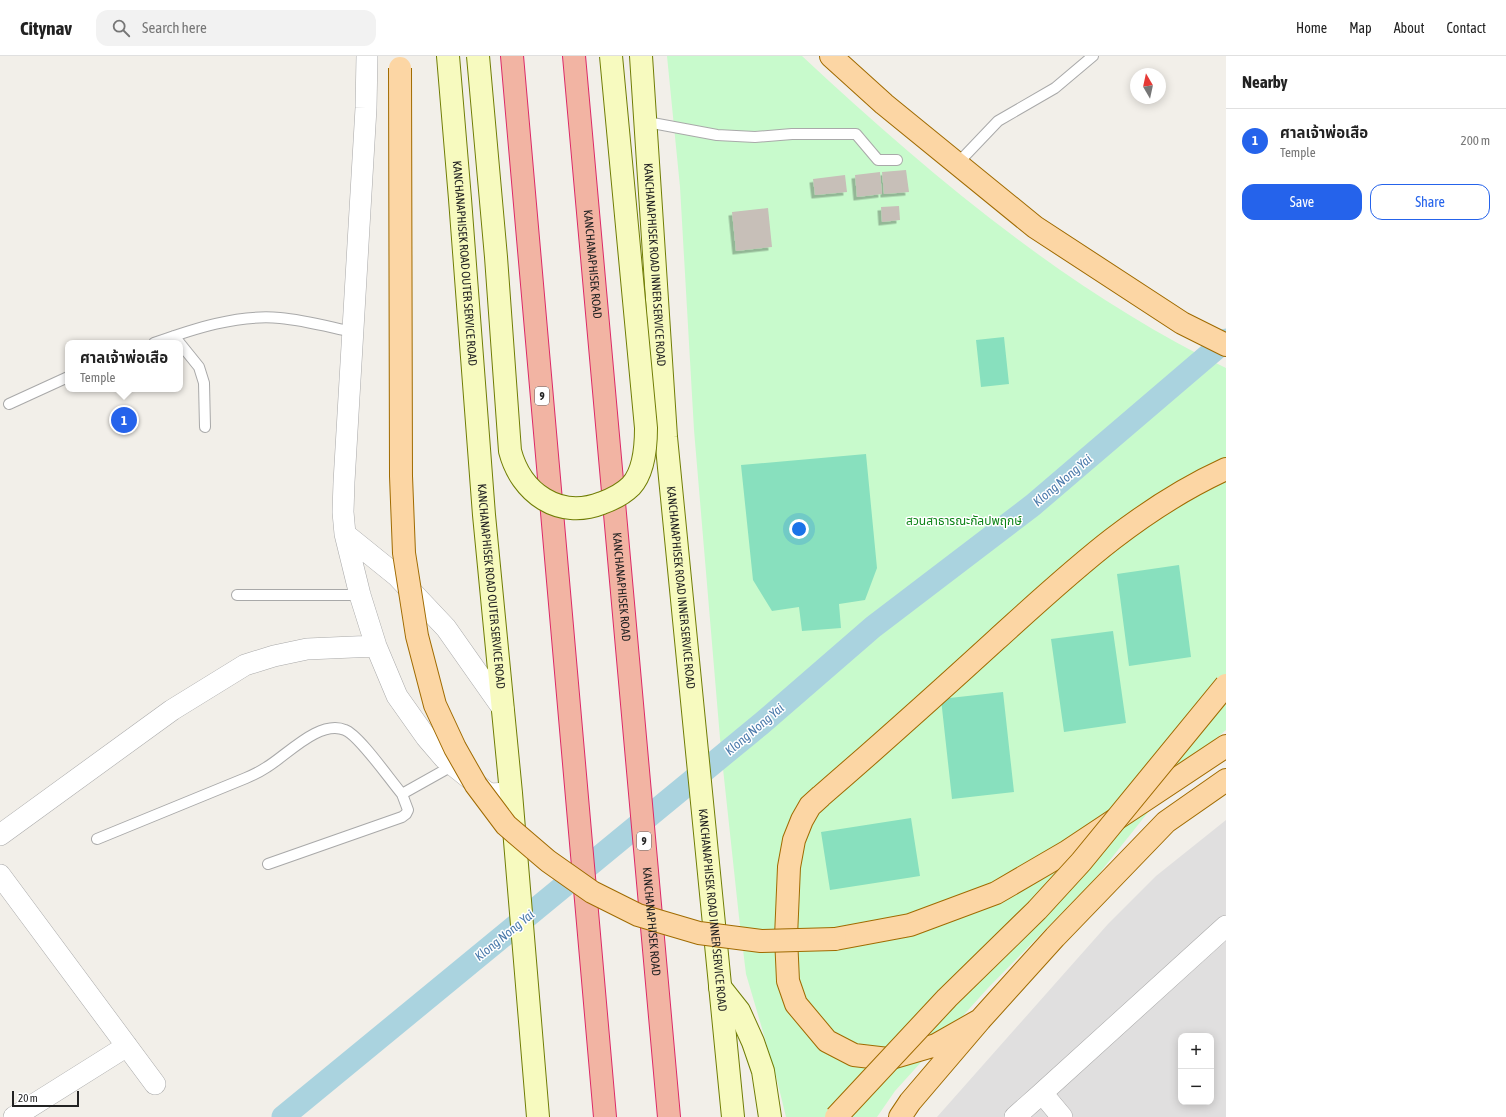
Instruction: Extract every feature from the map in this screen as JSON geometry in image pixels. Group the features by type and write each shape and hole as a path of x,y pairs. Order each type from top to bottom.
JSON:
{"highway":[{"name":"9","path":"512,56 605,1117"},
{"name":"KANCHANAPHISEK ROAD","path":"574,56 669,1117"}],"main road":[{"name":"KANCHANAPHISEK ROAD OUTER SERVICE ROAD","path":"448,56 484,515 511,793 538,1117"},
{"path":"478,56 496,257 510,451 513,464 519,475 534,492 556,505 569,507 592,507 617,497 632,485 643,462 646,444 646,428 611,56"},
{"name":"KANCHANAPHISEK ROAD INNER SERVICE ROAD","path":"641,56 647,122 666,437 716,930 720,988 733,1117"},
{"path":"831,56 884,104 1035,227 1182,323 1226,345"},
{"path":"400,62 401,476 404,553 417,636 436,705 455,748 476,785 506,825 548,861 592,892 638,915 699,932 762,942 835,939 910,925 996,893 1068,851 1226,746"},
{"path":"980,1020 936,1046 888,1059 854,1055 827,1040 796,1004 788,981 786,937 789,867 794,840 810,806 1070,573 1122,530 1171,499 1226,469"},
{"path":"836,1117 947,998 1036,910 1081,862 1226,685"},
{"path":"900,1117 910,1102 980,1020 1056,937 1166,822 1226,780"},
{"path":"720,988 739,1011 753,1042 763,1071 770,1117"}],"street":[{"path":"367,56 366,108 343,512 345,534 360,595 376,646 396,696 426,738 452,766 489,794 511,793"},
{"path":"345,534 397,576 446,628 503,709"},
{"path":"0,835 172,710 245,666 274,656 307,649 376,646"},
{"path":"0,875 155,1084"},
{"path":"1015,1117 1226,926"},
{"path":"14,1117 127,1046"},
{"path":"1042,1093 1062,1117"}],"lane":[{"path":"957,164 998,121 1055,88 1093,56"},
{"path":"647,122 718,135 755,137 792,134 856,134 878,160 897,160"},
{"path":"163,340 214,324 254,318 280,318 353,332"},
{"path":"174,336 177,340"},
{"path":"183,347 199,367 204,383 205,427"},
{"path":"9,404 65,378"},
{"path":"237,595 360,595"},
{"path":"97,839 246,778 268,767 313,734 336,727 346,730 358,740 402,794 408,810 406,814 402,817 268,864"},
{"path":"402,794 452,766"}],"shaded area":[{"path":"1226,820 1226,1117 937,1117 1108,924 1156,876"}],"green space":[{"name":"สวนสาธารณะกัลปพฤกษ์","path":"667,56 802,56 950,187 1002,228 1111,304 1167,337 1226,368 1226,730 1189,761 1094,880 988,988 895,1091 877,1117 786,1117 776,1076 746,974 721,750 694,430 680,187"},
{"path":"1004,337 1009,384 981,387 976,340"},
{"path":"866,454 877,568 865,600 839,604 841,628 802,631 799,607 772,611 753,580 741,465"},
{"path":"1179,565 1191,657 1129,666 1117,574"},
{"path":"1113,631 1126,723 1064,732 1051,639"},
{"path":"1003,692 1014,792 952,799 941,699"},
{"path":"911,818 920,876 830,890 821,832"}],"building":[{"path":"906,170 909,192 884,194 882,172"},
{"path":"880,172 882,194 857,197 855,175"},
{"path":"845,175 847,192 815,195 813,179"},
{"path":"899,206 900,220 882,222 881,207"},
{"path":"768,208 772,247 736,251 732,212"}],"waterway":[{"name":"Klong Nong Yai","path":"283,1117 761,724 873,627 1033,505 1226,340"}],"place":[{"name":"ศาลเจ้าพ่อเสือ","path":"124,420"}]}
